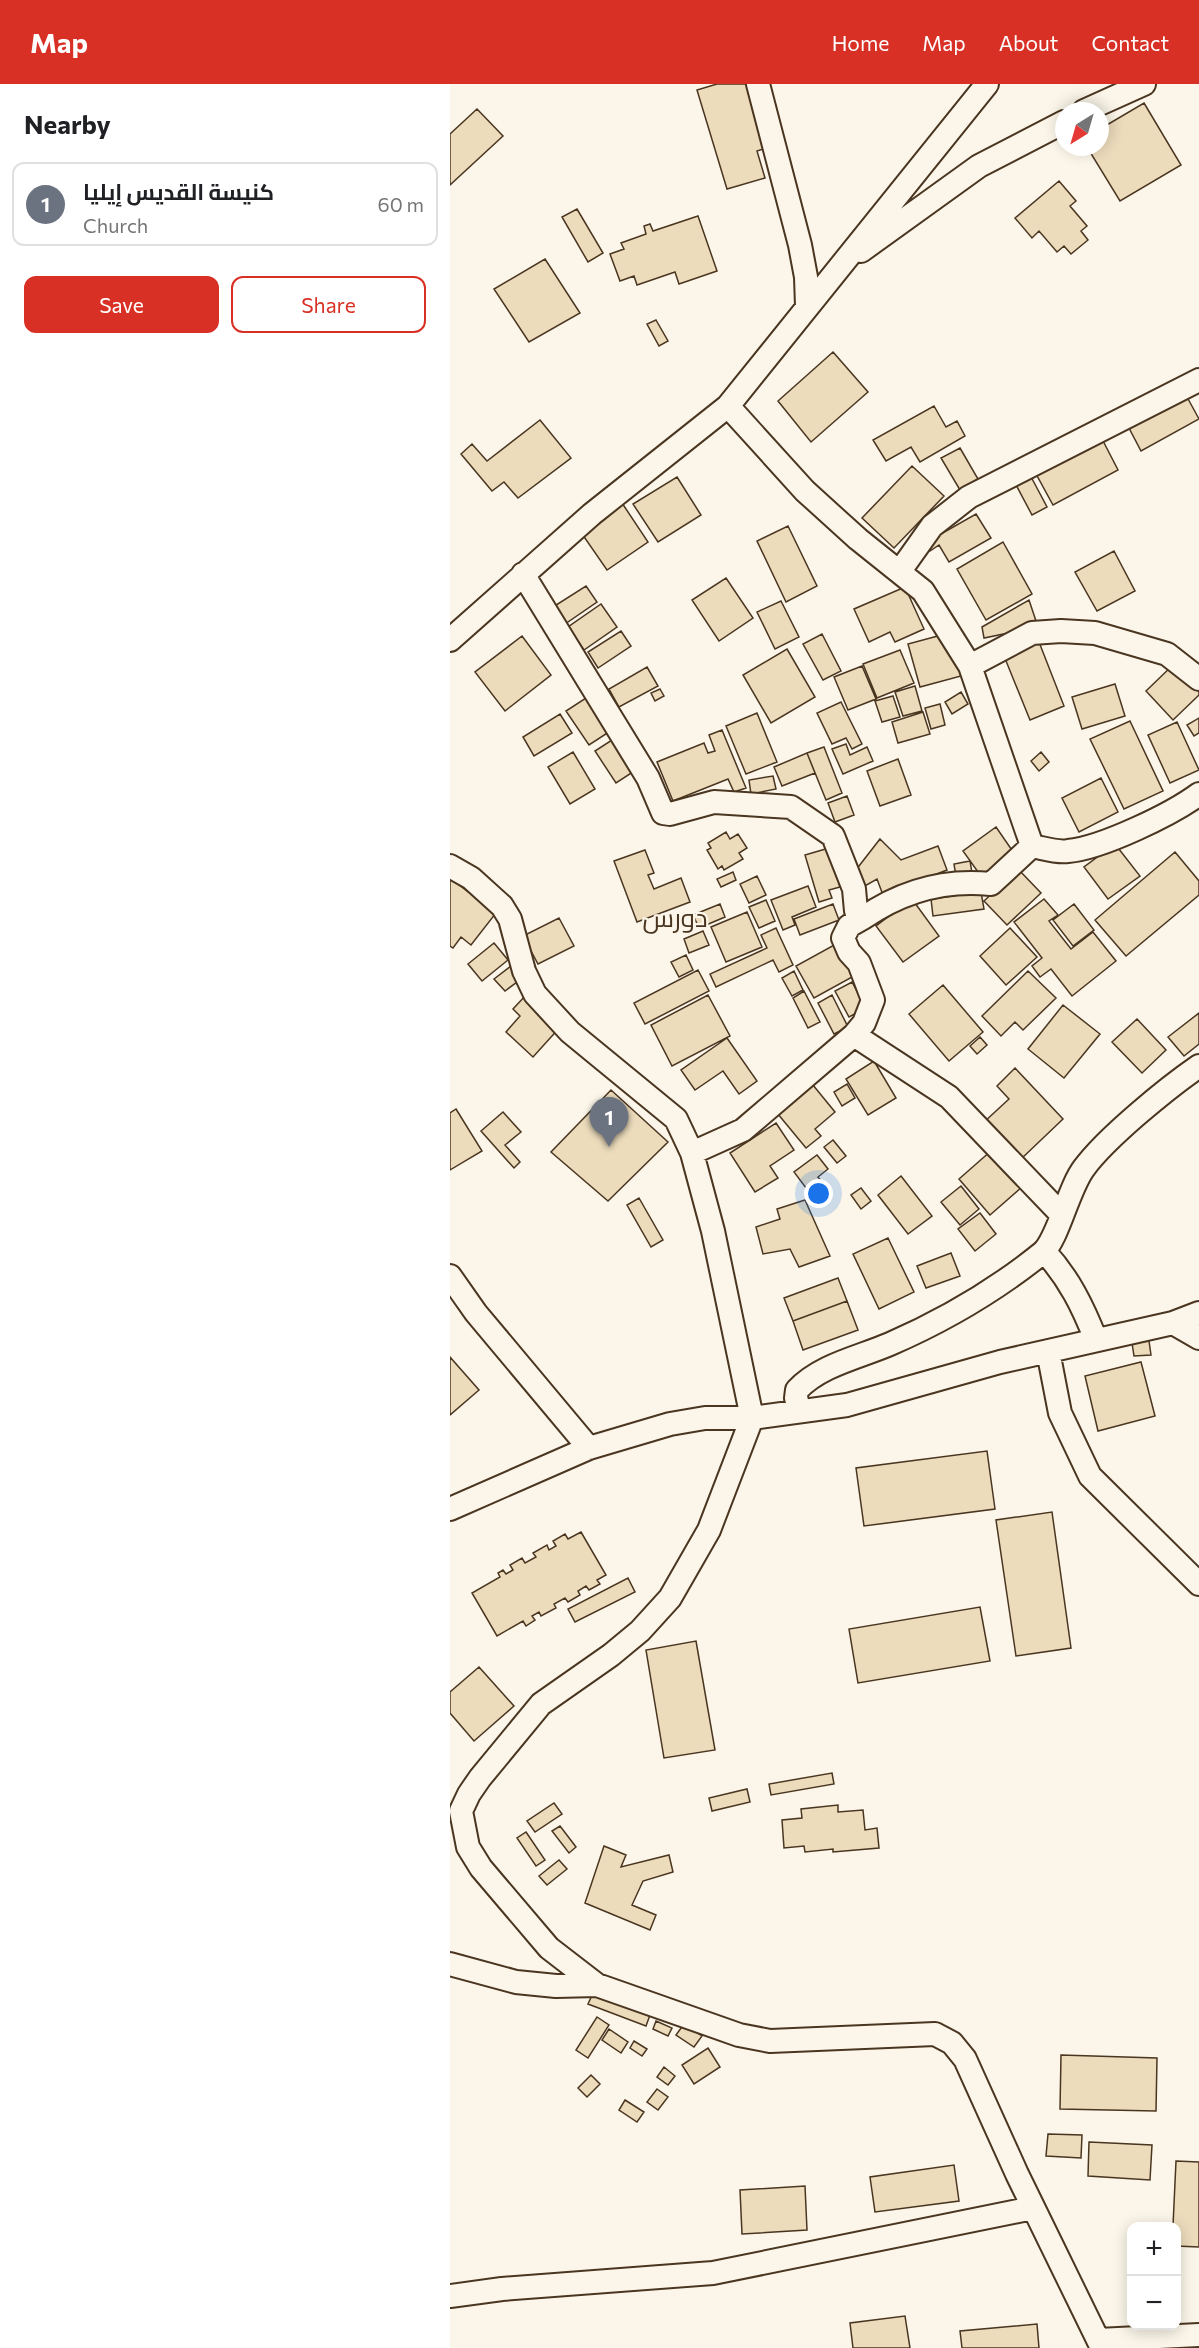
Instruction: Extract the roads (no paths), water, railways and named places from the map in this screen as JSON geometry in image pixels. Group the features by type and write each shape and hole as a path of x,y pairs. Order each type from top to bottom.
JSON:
{"street":[{"path":"758,84 800,246 806,278 807,306"},
{"path":"450,640 592,514 728,406 987,84"},
{"path":"1104,102 1144,84"},
{"path":"841,263 880,239 979,166 1055,127"},
{"path":"900,571 932,526 969,497 1199,380"},
{"path":"728,406 805,491 858,539 923,591 970,666 1032,846"},
{"path":"523,574 648,778 663,813 670,814 714,802 791,807 833,836 854,889 856,911 863,918"},
{"path":"970,666 1032,633 1060,631 1095,633 1167,654 1199,679"},
{"path":"1032,846 1068,852 1097,844 1184,805 1199,794"},
{"path":"692,1153 743,1130 854,1035 864,1023 873,1000 859,963 849,952 843,938 849,926 889,901 923,888 970,882 991,884 1032,846"},
{"path":"450,866 471,878 502,906 510,919 524,971 535,994 570,1032 676,1119 692,1153 713,1231 752,1418 709,1530 670,1598 640,1631 611,1655 541,1704 480,1778 461,1811 468,1847 481,1868 549,1948 597,1985 739,2035 770,2042 935,2034 952,2043 965,2059 1033,2208 1100,2344 1199,2335"},
{"path":"854,1035 949,1096 1061,1214"},
{"path":"800,1411 796,1398 797,1390 813,1376 891,1344 942,1318 981,1295 1044,1251 1070,1192 1091,1161 1184,1076 1199,1066"},
{"path":"1044,1251 1063,1271 1083,1307 1096,1340"},
{"path":"450,1276 476,1313 589,1448"},
{"path":"450,1509 589,1448 670,1424 705,1418 752,1418 847,1405 1048,1352 1173,1323 1199,1313"},
{"path":"1173,1323 1199,1338"},
{"path":"1048,1352 1060,1413 1090,1476 1199,1584"},
{"path":"450,1964 516,1982 556,1986 597,1985"},
{"path":"450,2296 502,2289 713,2273 1033,2208"}],"place":[{"name":"كنيسة القديس إيليا","path":"609,1147"}],"district":[{"name":"دورس","path":"675,916"}]}
